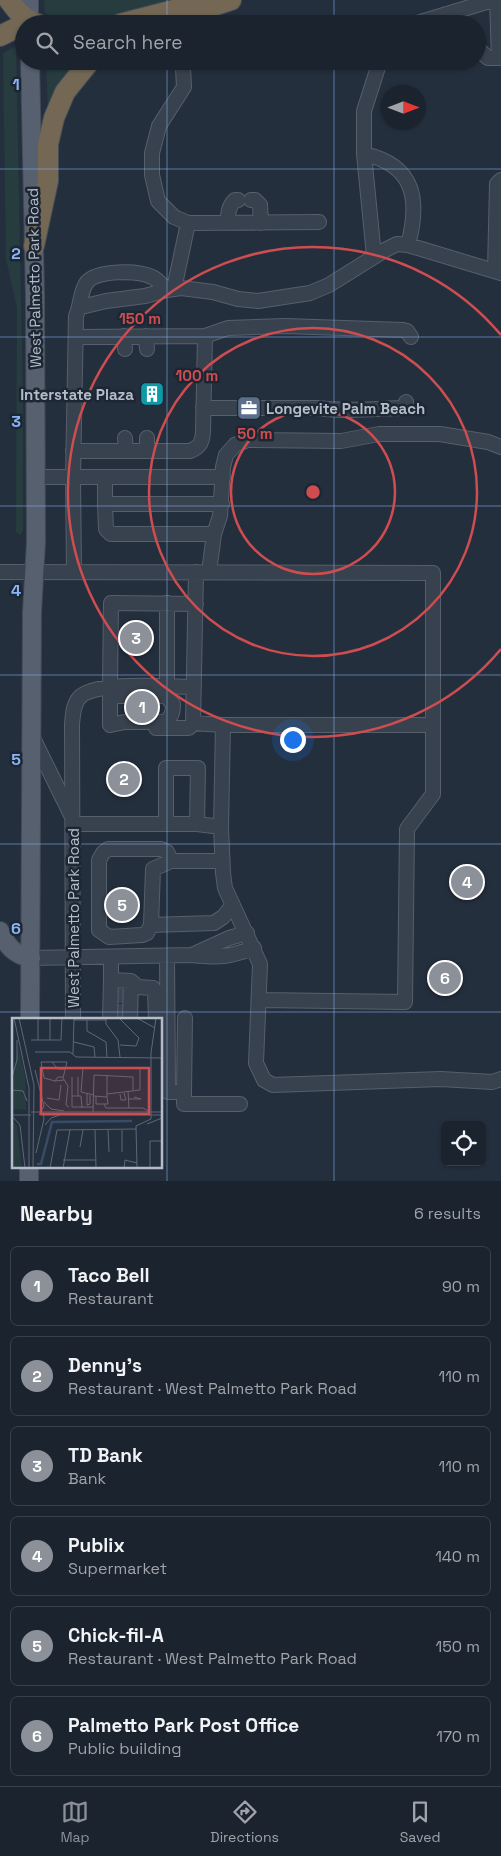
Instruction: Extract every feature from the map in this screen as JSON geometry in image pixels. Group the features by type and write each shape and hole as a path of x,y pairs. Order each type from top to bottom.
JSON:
{"highway":[{"path":"9,0 21,15"},
{"path":"154,15 212,0"},
{"path":"187,15 231,0"},
{"path":"0,36 15,29"},
{"path":"34,246 48,181 48,144 54,118 65,92 83,70"}],"main road":[{"path":"29,0 29,15"},
{"name":"West Palmetto Park Road","path":"30,70 34,246 36,542 32,612 30,1018"},
{"path":"0,931 12,950 31,958"}],"street":[{"path":"459,15 495,0 500,58 488,58 486,56"},
{"path":"183,70 184,87 159,126 152,153 152,175 158,200 174,217 188,223 319,222"},
{"path":"374,256 364,154 364,111 377,70"},
{"path":"364,154 382,158 402,172 411,189 414,223 408,245"},
{"path":"81,306 106,300 145,296 171,289 199,290 238,299 258,300 310,293 329,286 374,256 398,244 408,245 498,272 497,184 501,180"},
{"path":"228,223 230,205 235,200 255,200 260,205 261,223"},
{"path":"171,289 188,223"},
{"path":"74,572 73,452 76,316 81,306 82,292 87,282 96,276 139,272 154,277 171,289"},
{"path":"76,337 125,343 146,343 205,336 228,328 315,332 403,330 407,331 411,337"},
{"path":"73,452 126,445 147,445 190,451 197,448 202,442 205,336"},
{"path":"204,408 315,405 333,410 400,408 404,407 406,402"},
{"path":"113,725 124,728 189,728 193,723 196,604 203,572 220,516 222,504 222,467 226,455 235,445 247,440 341,441 379,434 440,434 488,442 501,447"},
{"path":"36,477 222,477"},
{"path":"105,477 106,529 111,534 214,534"},
{"path":"105,504 222,504"},
{"path":"0,572 433,573 433,794 406,829 405,1002 260,1000"},
{"path":"113,725 110,691 111,602 196,604"},
{"path":"167,603 167,687"},
{"path":"194,687 85,693 80,697 73,712 73,822 197,824 220,827"},
{"path":"110,691 166,696 173,704 171,716 164,722 125,722 113,725"},
{"path":"193,723 222,725 433,724"},
{"path":"222,725 220,827 225,888 260,964 256,1063 264,1080 273,1085 441,1078 492,1082 501,1079"},
{"name":"West Palmetto Park Road","path":"31,735 73,822 74,1018"},
{"path":"166,824 166,768 198,768 197,824"},
{"path":"222,861 112,856 106,863 107,927 115,930 152,925 214,922 223,917 233,904"},
{"path":"152,925 153,869 170,859"},
{"path":"192,955 229,938 247,933"},
{"path":"31,958 192,955 219,958 254,948"},
{"path":"167,956 168,1092 184,1092"},
{"path":"111,957 111,980 120,996 120,1014"},
{"path":"111,980 131,980 138,987 153,988 156,992 156,1018"},
{"path":"120,1014 120,996 131,980"},
{"path":"185,1018 184,1104 240,1104"}],"green space":[{"path":"44,0 178,0 120,15 49,15 45,13"},
{"path":"15,47 23,399 23,531 20,535 16,532 17,308 6,259 3,53"},
{"path":"46,70 74,70 48,111"}],"tunnel":[{"path":"114,996 125,996"},
{"path":"114,1011 125,1011"}],"place":[{"name":"Interstate Plaza","path":"152,394"},
{"name":"Longevite Palm Beach","path":"249,408"},
{"name":"TD Bank","path":"136,638"},
{"name":"Taco Bell","path":"142,707"},
{"name":"Denny's","path":"124,779"},
{"name":"Publix","path":"467,882"},
{"name":"Chick-fil-A","path":"122,905"},
{"name":"Palmetto Park Post Office","path":"445,978"}]}
